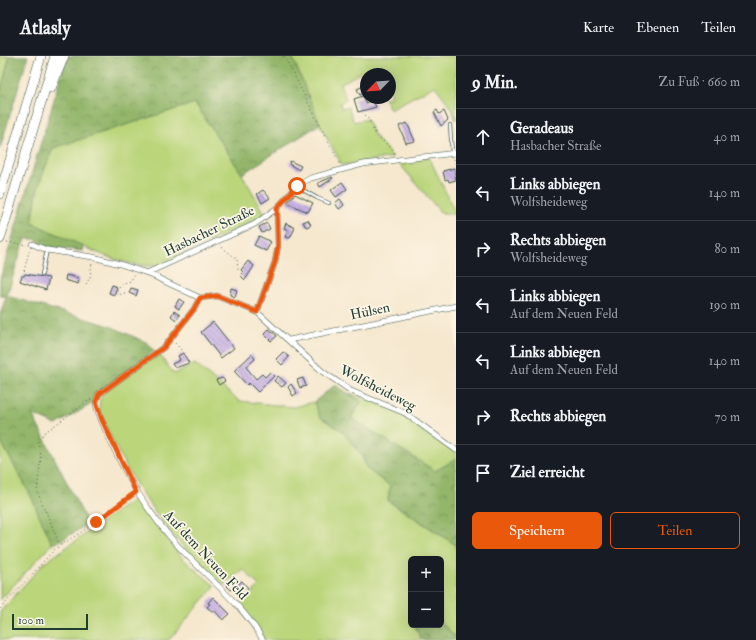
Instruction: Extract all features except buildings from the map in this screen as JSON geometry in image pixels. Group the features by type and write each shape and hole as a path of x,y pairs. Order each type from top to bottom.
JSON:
{"highway":[{"path":"0,194 42,56"},
{"path":"3,241 55,56"},
{"path":"36,120 64,56"}],"street":[{"name":"Hasbacher Straße","path":"147,273 255,224 277,208 297,186 315,177 343,168 396,159 454,153"},
{"path":"257,312 275,262 278,246 277,208"},
{"path":"32,244 47,250 93,257 147,273"},
{"name":"Wolfsheideweg","path":"147,273 200,298 217,296 257,312 323,372 351,391 405,413 456,450"},
{"path":"99,394 153,356 171,339 194,309 200,298"},
{"name":"Hülsen","path":"289,340 456,306"},
{"name":"Auf dem Neuen Feld","path":"99,394 96,402 102,420 136,492 172,539 232,599 263,640"}],"lane":[{"path":"450,125 454,153"},
{"path":"297,186 317,198 330,203"},
{"path":"42,274 47,250"}],"path":[{"path":"284,56 322,132 343,168"},
{"path":"365,115 369,119 377,135 394,152 396,159"},
{"path":"454,153 456,166"},
{"path":"3,241 20,245 32,244 28,253 24,271"},
{"path":"215,242 237,260 238,270"},
{"path":"86,284 90,278 93,257"},
{"path":"125,293 118,295 118,290 122,284 131,281 137,270"},
{"path":"171,339 182,351"},
{"path":"60,545 37,491 41,461 38,442 44,434 64,417 99,394"},
{"path":"0,609 60,545 86,529 136,492"}],"green space":[{"path":"0,56 6,56 9,59 0,94"},
{"path":"6,56 28,56 0,148 0,94 9,59"},
{"path":"67,56 292,56 320,124 242,174 195,103 53,148 38,187 32,223 83,246 82,251 43,246 35,239 26,239 21,250 7,296 110,326 148,343 154,351 101,390 93,403 56,425 32,414 88,524 52,544 30,494 0,440 0,315 6,297 0,295 0,279"},
{"path":"292,56 456,56 456,120 450,106 435,86 390,109 387,104 396,104 396,68 360,68 360,73 340,84 346,99 340,103 342,109 348,107 354,122 367,119 373,134 393,157 342,165 320,125"},
{"path":"195,103 242,174 265,214 246,225 158,265 144,266 129,263 95,252 32,223 38,187 53,148"},
{"path":"429,157 456,214 442,214 398,162"},
{"path":"159,354 174,374 195,364 239,401 293,407 314,402 320,417 342,431 362,456 367,469 390,486 388,501 456,545 456,637 444,626 444,556 408,556 408,628 416,628 422,640 266,640 240,605 259,586 243,569 224,585 198,562 162,522 138,487 117,450 100,411 99,405 102,396 106,391 128,374"},
{"path":"335,385 361,401 351,418 435,471 456,459 456,545 388,500 390,486 367,469 362,455 342,431 320,417 314,402"},
{"path":"350,393 394,410 456,453 456,461 435,471 351,418 361,402"},
{"path":"0,440 30,494 52,544 0,600"},
{"path":"136,498 183,559 215,586 169,640 0,640 0,612 43,564"},
{"path":"444,626 456,637 456,640 422,640 416,628 444,628"}],"route":[{"path":"96,522 136,492 120,461 102,420 96,402 99,394 108,386 164,347 194,309 200,298 210,295 217,296 257,312 275,262 278,246 277,208 297,186"}]}
